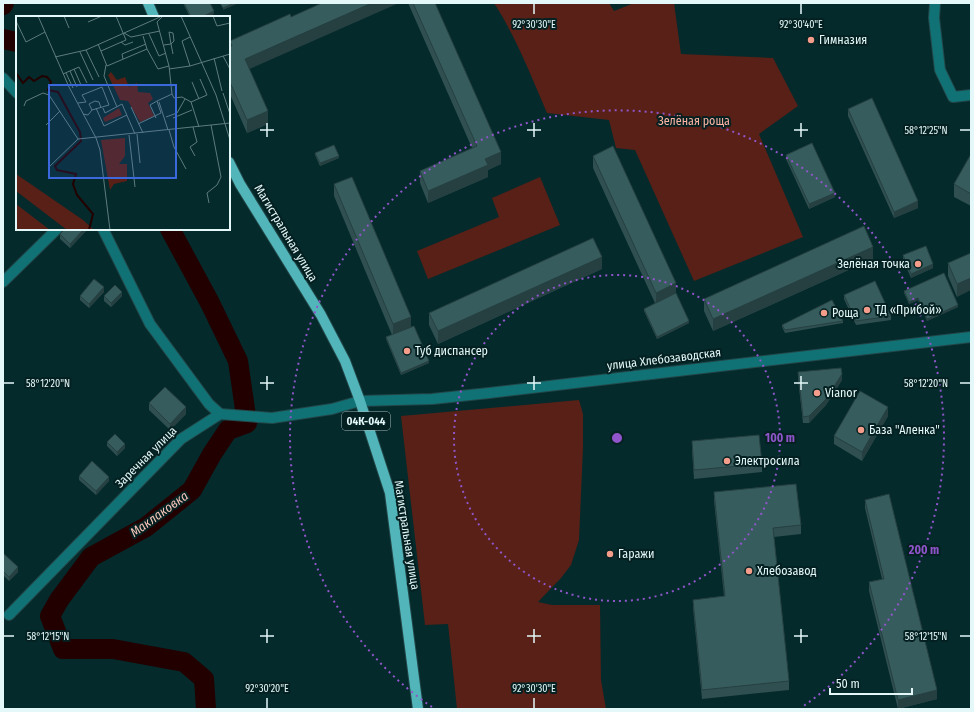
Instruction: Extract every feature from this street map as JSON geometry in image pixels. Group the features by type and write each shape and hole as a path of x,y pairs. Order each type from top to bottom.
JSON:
{"main road":[{"path":"148,3 154,16"},
{"name":"Магистральная улица","path":"230,164 240,184 321,315 345,361 360,401 390,493 418,709"}],"street":[{"path":"935,3 934,18 940,70 953,97 971,95"},
{"path":"3,78 16,92"},
{"path":"3,282 56,230"},
{"path":"103,230 150,324 209,404 220,414"},
{"name":"улица Хлебозаводская","path":"220,414 272,418 332,409 360,401 432,399 971,337"},
{"name":"Заречная улица","path":"10,615 181,439 220,414"}],"green space":[{"name":"Зелёная роща","path":"494,3 609,3 614,11 634,3 674,3 681,54 773,58 798,106 759,134 803,237 694,281 635,150 616,148 609,120 547,113 516,43"},
{"path":"540,177 560,225 428,279 417,251 499,217 492,198"},
{"path":"579,400 583,414 583,447 579,540 571,565 538,602 552,605 600,605 601,680 606,709 457,709 448,624 425,625 401,416"}],"building":[{"path":"184,3 210,3 214,11 204,16 190,16"},
{"path":"220,3 234,3 223,8"},
{"path":"322,3 372,3 245,59 268,111 247,120 230,82 230,47 232,46 230,41 290,14 291,17"},
{"path":"413,3 435,3 501,152 485,159 488,165 428,191 420,171 477,146"},
{"path":"872,98 918,201 894,212 848,109"},
{"path":"812,143 835,193 809,204 786,155"},
{"path":"334,145 339,156 320,163 315,153"},
{"path":"613,146 676,283 656,293 593,156"},
{"path":"971,154 971,194 954,184"},
{"path":"352,177 411,317 393,324 334,184"},
{"path":"864,226 873,247 713,319 704,299"},
{"path":"64,230 83,230 70,244 60,234"},
{"path":"593,238 602,257 438,331 429,313"},
{"name":"Зелёная точка","path":"926,246 933,264 911,274 903,255"},
{"path":"971,253 971,278 957,284 948,263"},
{"path":"944,273 958,305 927,319 918,298 909,302 904,291"},
{"path":"94,279 104,287 89,304 80,296"},
{"name":"ТД «Прибой»","path":"875,281 891,316 856,321 844,295"},
{"path":"115,285 122,292 111,303 104,296"},
{"path":"676,293 689,321 657,337 644,309"},
{"name":"Роща","path":"832,300 843,321 785,330 782,325"},
{"name":"Туб диспансер","path":"414,326 429,361 401,373 386,337"},
{"name":"Vianor","path":"841,368 842,374 826,399 809,416 803,417 798,372"},
{"path":"165,387 186,407 170,424 149,403"},
{"name":"База \"Аленка\"","path":"860,391 888,407 862,452 834,436"},
{"path":"115,434 125,444 117,452 107,442"},
{"name":"Электросила","path":"759,435 762,464 694,470 692,441"},
{"path":"92,461 109,477 96,491 79,476"},
{"name":"Хлебозавод","path":"796,484 801,525 773,528 789,681 702,690 693,600 725,596 714,492"},
{"path":"889,494 937,690 898,700 869,582 884,579 865,500"},
{"path":"3,553 18,567 9,577 3,571"}],"waterway":[{"name":"Маклаковка","path":"3,39 16,42"},
{"name":"Маклаковка","path":"171,230 210,303 238,361 247,423 228,430 212,454 192,490 146,527 91,557 59,600 50,616 63,649 113,649 184,662 204,679 206,709"}],"place":[{"name":"Гимназия","path":"811,40"},
{"name":"Зелёная точка","path":"918,264"},
{"name":"ТД «Прибой»","path":"867,310"},
{"name":"Роща","path":"824,313"},
{"name":"Туб диспансер","path":"407,351"},
{"name":"Vianor","path":"817,393"},
{"name":"База \"Аленка\"","path":"861,430"},
{"name":"Электросила","path":"727,461"},
{"name":"Гаражи","path":"610,554"},
{"name":"Хлебозавод","path":"749,571"}]}
